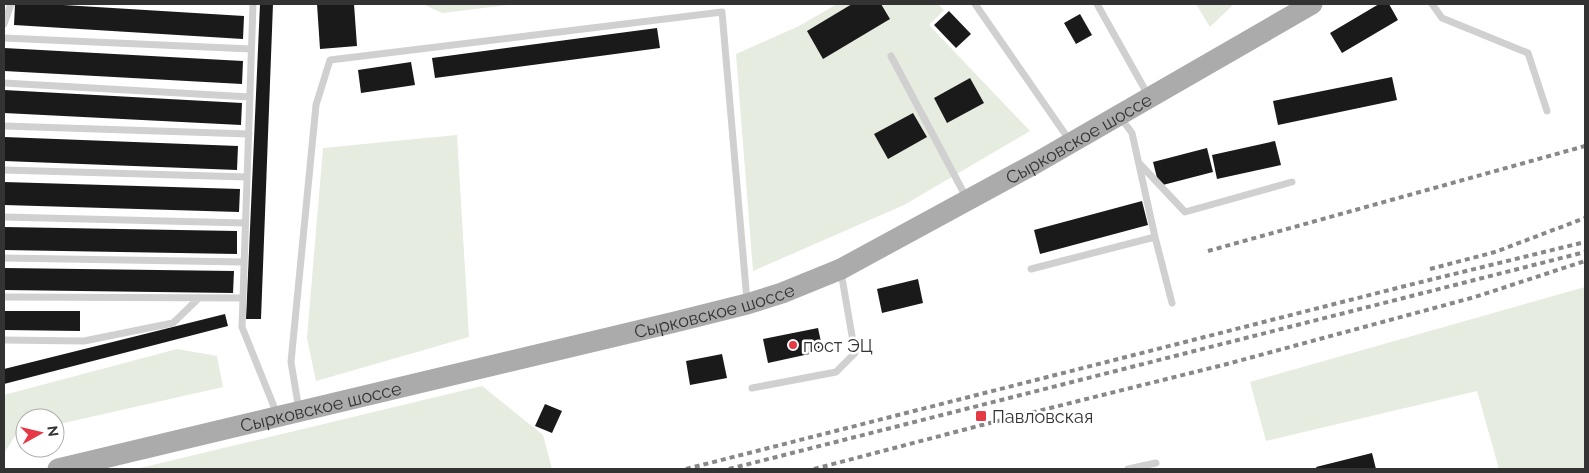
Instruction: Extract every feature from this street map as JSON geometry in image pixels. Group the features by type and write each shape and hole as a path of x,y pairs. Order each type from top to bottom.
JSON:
{"main road":[{"name":"Сырковское шоссе","path":"58,469 747,304 782,293 841,269 1036,163 1312,4"}],"lane":[{"path":"4,24 11,4"},
{"path":"253,4 242,327 279,417"},
{"path":"975,4 1070,142"},
{"path":"1097,4 1149,97"},
{"path":"1432,4 1442,18 1528,53 1547,111"},
{"path":"300,412 291,362 316,105 330,60 722,12 747,304"},
{"path":"4,38 252,49"},
{"path":"892,56 967,200"},
{"path":"4,83 250,97"},
{"path":"1118,115 1132,133 1172,303"},
{"path":"4,126 248,134"},
{"path":"1138,162 1185,212 1292,182"},
{"path":"4,170 247,177"},
{"path":"4,217 246,223"},
{"path":"1031,269 1155,237"},
{"path":"4,258 244,262"},
{"path":"752,388 836,372 855,353 841,269"},
{"path":"4,297 243,298"},
{"path":"4,340 84,341 173,324 199,298"},
{"path":"1128,469 1156,463"}],"shaded area":[{"path":"423,4 516,4 442,13"},
{"path":"837,4 938,4 944,10 929,25 1030,131 904,205 753,271 736,54 799,26"},
{"path":"1196,4 1234,4 1210,27"},
{"path":"457,135 469,337 316,381 307,338 323,148"},
{"path":"1585,287 1585,469 1499,469 1477,391 1266,441 1250,382"},
{"path":"177,349 217,356 223,387 65,423 65,408 15,408 15,436 4,453 4,395"},
{"path":"482,386 543,435 552,469 136,469"}],"building":[{"path":"15,4 47,4 244,16 243,39 14,25"},
{"path":"260,4 273,4 261,319 246,319"},
{"path":"317,4 354,4 357,46 320,49"},
{"path":"852,4 881,4 890,19 823,59 807,31"},
{"path":"1379,4 1389,4 1398,20 1342,53 1330,33"},
{"path":"949,11 971,34 956,48 934,25"},
{"path":"1080,14 1092,35 1076,44 1064,23"},
{"path":"657,28 660,48 435,78 432,58"},
{"path":"4,48 243,61 242,84 4,71"},
{"path":"411,62 415,85 361,93 358,70"},
{"path":"1392,77 1397,100 1278,125 1273,101"},
{"path":"970,78 984,103 947,123 934,98"},
{"path":"4,90 242,103 241,125 4,113"},
{"path":"913,113 927,137 888,159 874,134"},
{"path":"4,137 238,146 237,170 4,161"},
{"path":"1275,141 1281,165 1217,179 1212,155"},
{"path":"1207,148 1213,172 1159,186 1153,162"},
{"path":"4,182 240,189 239,212 4,205"},
{"path":"1142,201 1148,225 1040,254 1034,230"},
{"path":"4,227 237,231 237,254 4,250"},
{"path":"4,268 234,271 233,293 4,290"},
{"path":"918,279 923,303 882,313 877,289"},
{"path":"4,311 80,311 80,331 4,330"},
{"path":"225,314 228,326 4,384 4,369"},
{"name":"пост ЭЦ","path":"818,328 823,351 768,363 763,339"},
{"path":"722,354 727,378 690,385 686,361"},
{"path":"545,404 562,411 552,433 535,426"},
{"path":"1372,453 1376,469 1317,469 1316,467"}],"railway":[{"path":"1208,251 1585,146"},
{"path":"1430,269 1495,252 1585,218"},
{"path":"686,469 1585,242"},
{"path":"729,469 1585,252"},
{"path":"814,469 1227,364 1475,297 1585,261"}],"place":[{"name":"пост ЭЦ","path":"793,345"},
{"name":"Павловская","path":"981,416"}]}
